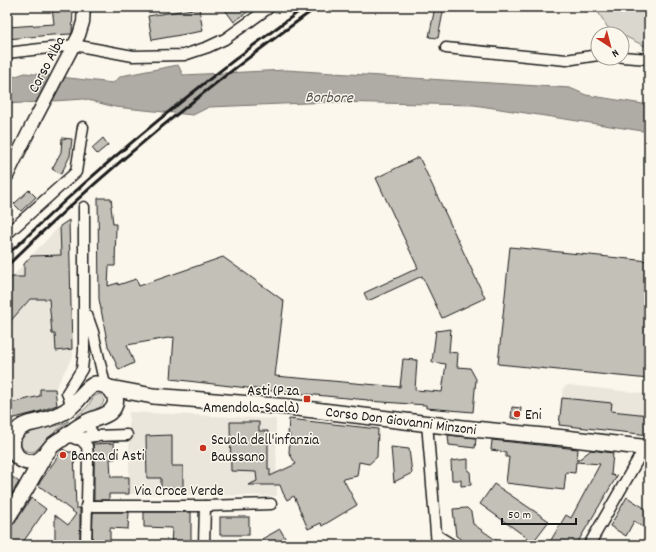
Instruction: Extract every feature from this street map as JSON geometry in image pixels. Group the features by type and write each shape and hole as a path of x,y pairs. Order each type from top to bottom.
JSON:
{"main road":[{"path":"7,429 52,418 64,412 75,404 79,387 90,387 94,384 100,384 108,387 113,393 115,398 114,403 112,409 108,413"},
{"name":"Corso Don Giovanni Minzoni","path":"108,387 153,396 289,407 647,447"},
{"name":"Corso Don Giovanni Minzoni","path":"7,518 44,456 54,444 71,437 76,428 88,421 127,404 153,396"},
{"path":"24,426 14,433 9,449 13,450 16,456 24,461"},
{"path":"7,463 24,461 33,462 44,456"}],"street":[{"name":"Corso Alba","path":"7,176 74,45 82,27 84,7"},
{"path":"7,53 74,45 134,56 184,55 226,39 270,7"},
{"path":"446,48 566,60 590,56"},
{"path":"630,58 649,59"},
{"path":"7,234 76,172 83,127"},
{"path":"79,387 84,360 84,207"},
{"path":"84,307 93,332 108,387"},
{"path":"88,421 94,436"},
{"path":"428,423 437,545"},
{"path":"71,437 127,435"},
{"path":"71,437 81,440 87,446 86,545"},
{"path":"589,545 647,447"},
{"name":"Via Croce Verde","path":"86,506 204,506 271,504"},
{"path":"204,506 204,545"}],"lane":[{"path":"436,531 457,545"}],"shaded area":[{"path":"595,7 649,7 649,48 630,39 630,26 607,26"},
{"path":"68,221 73,356 55,389 58,408 7,420 7,283 60,226"},
{"path":"568,385 649,394 649,435 559,425 563,389"},
{"path":"100,394 104,399 104,402 100,407 75,418 88,406 94,396"},
{"name":"Scuola dell'infanzia Baussano","path":"129,412 276,419 277,496 129,494"},
{"path":"69,421 35,451 29,452 23,449 21,440 28,434"}],"water":[{"name":"Borbore","path":"178,65 183,75 286,70 570,88 586,95 649,105 649,132 474,105 331,102 209,107 193,115 115,107 84,99 7,104 7,79 25,73 113,83 121,76"}],"building":[{"path":"52,7 73,7 71,34 7,39 7,27 54,24"},
{"path":"223,7 254,7 234,22"},
{"path":"435,7 444,7 438,38 429,37"},
{"path":"199,8 203,31 152,40 148,16"},
{"path":"62,138 72,139 70,156 61,174 52,169 61,152"},
{"path":"103,138 108,145 97,154 92,148"},
{"path":"419,157 485,298 442,318 422,276 368,301 364,293 418,268 376,178"},
{"path":"29,190 36,197 21,211 14,204"},
{"path":"98,198 111,198 113,224 116,224 115,266 109,266 108,286 118,283 118,285 136,279 139,286 223,257 284,301 275,376 400,387 403,359 417,360 415,390 442,392 446,364 432,362 436,331 451,329 449,352 458,353 457,367 470,368 476,379 473,412 426,408 426,405 368,401 171,379 174,337 127,345 134,363 119,370 108,346 99,299"},
{"path":"69,220 72,349 56,351 55,334 52,334 49,299 30,299 7,325 7,283 12,277 24,277 24,264 31,256 61,255 60,226"},
{"path":"510,247 649,261 649,379 498,364"},
{"path":"40,389 55,389 57,405 38,412 7,420 7,404 40,396"},
{"path":"562,398 612,403 611,411 649,415 649,435 559,425"},
{"path":"512,407 521,408 520,419 511,418"},
{"path":"289,419 378,429 377,457 369,464 359,462 357,476 343,479 357,505 322,526 321,523 308,529 294,496 287,500 280,485 248,485 257,481 256,472 231,471 230,422 259,422 259,431 268,431 268,469 270,469 270,476 296,464 289,453"},
{"path":"172,435 172,466 183,466 183,488 161,488 161,478 147,478 146,436"},
{"path":"448,435 476,438 475,448 449,445"},
{"path":"492,440 578,449 577,461 591,450 613,453 611,475 617,476 576,545 548,545 566,515 571,518 600,464 576,462 575,473 566,472 564,490 506,483 509,457 506,457 506,452 491,450"},
{"path":"114,443 115,459 110,459 111,477 129,477 129,494 109,494 109,500 94,500 93,444"},
{"path":"391,447 409,449 412,473 394,482"},
{"path":"63,449 68,452 74,452 76,508 80,508 80,545 55,545 55,515 68,525 76,514 55,498 55,496 54,497 38,485"},
{"path":"468,459 468,471 470,471 471,485 461,486 461,480 452,480 451,461"},
{"path":"7,473 19,482 7,501"},
{"path":"494,484 549,521 533,542 480,504"},
{"path":"627,497 649,511 649,531 634,521 626,536 610,526"},
{"path":"31,498 46,509 21,545 7,545 7,530 9,526 15,523"},
{"path":"467,508 471,512 473,524 503,545 469,545 456,536 453,509"},
{"path":"93,512 129,512 128,529 110,528 110,545 92,545"},
{"path":"144,512 191,512 191,545 171,545 172,528 144,527"},
{"path":"220,517 249,517 249,535 220,535"},
{"path":"280,529 289,545 265,545 262,539"}],"railway":[{"path":"7,255 95,174 154,124 213,76 305,7"},
{"path":"7,266 43,231 157,130 236,67 317,7"}],"place":[{"name":"Asti (P.za Amendola-Saclà)","path":"307,399"},
{"name":"Eni","path":"517,414"},
{"name":"Scuola dell'infanzia Baussano","path":"203,448"},
{"name":"Banca di Asti","path":"63,455"}]}
